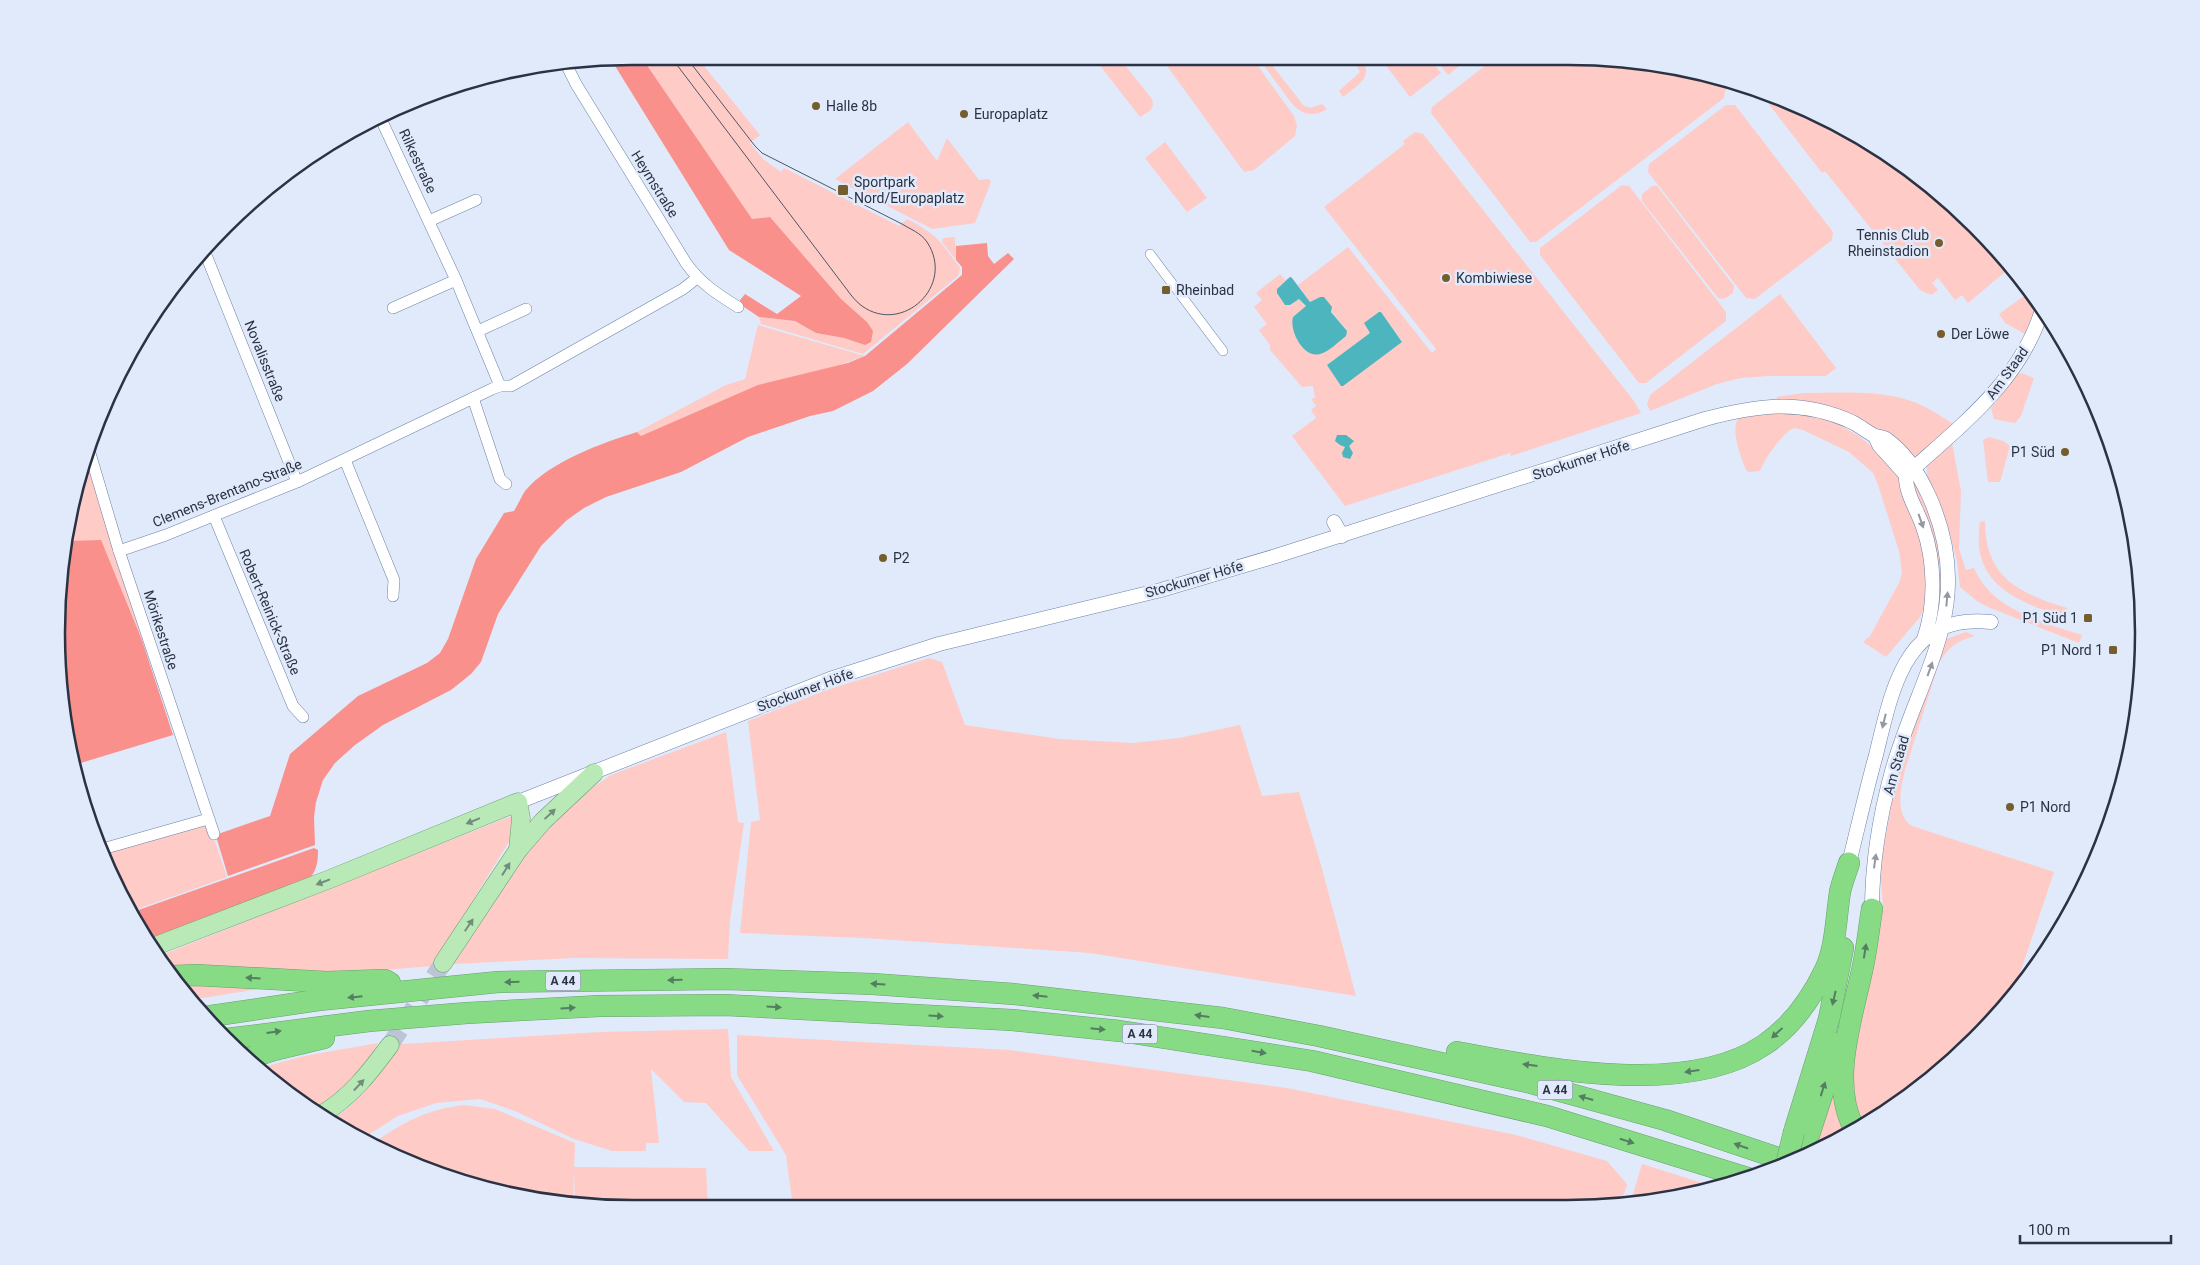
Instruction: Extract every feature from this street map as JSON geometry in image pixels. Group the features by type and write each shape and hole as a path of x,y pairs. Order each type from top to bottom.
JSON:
{"highway":[{"path":"1319,1036 1372,1037 1524,1065 1587,1072 1639,1074 1679,1073 1711,1069 1739,1059 1764,1045 1801,1011 1826,967 1836,929 1840,890 1849,863"},
{"path":"1802,1140 1838,980 1851,892 1849,863"},
{"path":"1851,1124 1848,1118 1843,1093 1844,1065 1851,1015 1863,966 1872,909"},
{"path":"180,976 327,982 385,980 403,991"},
{"name":"A 44","path":"214,1015 289,1004 498,982 724,980 873,984 1014,994 1223,1018 1319,1036 1527,1082 1665,1120 1780,1159"},
{"name":"A 44","path":"235,1038 324,1026 467,1013 600,1006 725,1005 1012,1020 1120,1031 1223,1046 1350,1070 1547,1116 1736,1174"},
{"path":"255,1056 332,1036 383,1032 428,1024 467,1013"},
{"path":"1792,1153 1802,1140 1851,1015"}],"main road":[{"path":"443,963 518,850 543,820 594,773"},
{"path":"159,945 330,879 518,802 521,818 518,850"},
{"path":"328,1111 338,1105 356,1088 390,1045"}],"street":[{"name":"Heymstraße","path":"568,69 697,278 738,307"},
{"name":"Rilkestraße","path":"383,124 456,280 500,386"},
{"path":"429,221 476,200"},
{"path":"1150,254 1223,351"},
{"name":"Novalisstraße","path":"207,257 297,482"},
{"name":"Clemens-Brentano-Straße","path":"119,551 214,516 297,482 500,386 511,386 566,363 683,289 697,278"},
{"path":"393,308 456,280"},
{"path":"478,331 526,309"},
{"name":"Am Staad","path":"1924,639 1930,619 1932,592 1931,559 1924,530 1908,492 1910,471 1960,428 2004,381 2031,340 2039,317"},
{"path":"473,398 500,479 506,484"},
{"name":"Stockumer Höfe","path":"518,802 830,679 921,650 991,631 1175,586 1342,536 1704,420 1748,408 1781,406 1804,408 1841,418 1875,436 1884,438 1902,454 1910,471"},
{"name":"Stockumer Höfe","path":"1875,436 1879,445 1910,471"},
{"path":"1902,454 1926,457"},
{"path":"345,460 394,580 393,596"},
{"name":"Mörikestraße","path":"92,461 119,551 214,834"},
{"name":"Am Staad","path":"1872,909 1872,884 1880,828 1890,780 1912,710 1921,695 1938,649 1947,605 1949,561 1939,519 1910,471"},
{"name":"Robert-Reinick-Straße","path":"214,516 293,706 303,717"},
{"path":"1334,522 1342,536"},
{"name":"Am Staad","path":"1849,863 1887,710 1905,662 1924,639 1943,627 1963,622 1991,622"},
{"path":"107,848 208,819"}],"shaded area":[{"path":"615,65 647,65 752,219 770,217 841,299 867,322 873,331 871,342 865,345 844,338 816,333 795,321 759,317 741,305 740,300 745,294 777,314 801,296 729,250"},
{"path":"647,65 703,65 760,135 750,143 763,159 781,172 784,168 899,226 907,219 917,224 938,239 948,251 960,268 958,276 863,354 761,324 759,317 795,321 816,333 844,338 865,345 867,322 840,299 770,217 752,220"},
{"path":"1100,65 1125,65 1152,99 1153,105 1151,110 1140,117"},
{"path":"1166,65 1257,65 1294,116 1297,126 1295,136 1254,170 1244,172"},
{"path":"1263,65 1272,65 1304,106 1311,108 1322,104 1327,109 1322,112 1309,114 1293,105"},
{"path":"1356,65 1365,65 1365,76 1359,85 1343,97 1339,91 1360,72"},
{"path":"1385,65 1435,65 1441,73 1410,97"},
{"path":"1440,65 1460,65 1448,75"},
{"path":"1486,65 1605,66 1678,76 1729,88 1725,91 1724,98 1536,242 1530,242 1431,113 1432,107"},
{"name":"Tennis Club Rheinstadion","path":"1767,101 1785,108 1851,141 1913,182 1969,231 2005,272 1968,303 1962,295 1955,300 1938,278 1932,283 1938,290 1931,295 1920,290 1825,171 1822,173"},
{"path":"1726,105 1735,105 1833,232 1832,240 1755,299 1746,298 1648,172 1649,164"},
{"path":"908,122 937,161 947,138 979,180 989,179 991,182 975,223 932,229 835,179"},
{"path":"1415,132 1423,134 1634,401 1641,413 1511,456 1510,453 1345,506 1292,436 1316,418 1311,410 1316,406 1311,399 1315,398 1313,386 1302,387 1270,350 1270,345 1259,330 1267,324 1254,307 1262,300 1256,293 1280,274 1285,280 1291,276 1292,278 1290,277 1277,289 1290,305 1299,299 1306,307 1293,317 1347,331 1320,297 1310,302 1298,285 1348,247 1432,353 1436,349 1324,207 1405,144 1403,141","holes":["1381,312 1402,341 1327,365 1370,333"]},
{"path":"1165,142 1207,198 1187,212 1145,158"},
{"path":"1622,185 1629,186 1726,312 1726,321 1646,383 1639,383 1540,255 1540,248"},
{"path":"1652,186 1657,186 1734,286 1733,293 1724,299 1718,298 1642,201 1642,194"},
{"path":"955,237 956,260 942,242 943,238"},
{"path":"987,243 988,256 994,264 1008,253 1014,259 907,364 873,391 833,411 810,416 748,437 681,472 606,497 584,508 567,520 541,546 498,614 481,662 471,674 451,690 383,725 355,745 335,763 323,780 316,802 314,817 315,845 228,876 216,836 270,816 290,754 358,696 427,663 440,653 448,639 476,559 504,513 514,511 525,491 535,481 562,462 593,448 637,432 641,436 758,385 848,363 865,356 962,275 962,267 956,260 956,246"},
{"path":"1780,294 1836,368 1826,376 1741,378 1717,384 1650,411 1647,404 1650,395"},
{"path":"2024,296 2035,311 2027,335 2005,323 1999,314"},
{"path":"758,325 865,356 641,436 637,432 726,385 745,379"},
{"path":"2022,373 2034,378 2021,416 2015,423 1994,419 1991,408 2018,374"},
{"path":"1804,393 1862,393 1905,399 1933,411 1956,426 1952,443 1961,491 1959,549 1966,570 1974,568 1982,582 1993,594 2020,612 2082,635 2079,643 1988,607 1977,601 1960,587 1957,561 1950,535 1928,482 1926,461 1911,459 1880,435 1778,400 1776,397"},
{"path":"1759,413 1810,414 1834,422 1859,436 1878,452 1901,481 1925,540 1928,601 1920,617 1886,657 1863,642 1870,636 1899,583 1902,573 1899,551 1873,473 1849,452 1795,428 1785,434 1780,440 1769,454 1760,471 1749,472 1746,470 1737,444 1736,423 1743,416"},
{"path":"1989,437 2003,441 2010,446 2000,482 1988,482 1983,440"},
{"path":"89,468 142,640 101,541 73,541"},
{"path":"1911,479 1916,481 1944,554 1940,618 1934,621 1934,584"},
{"path":"1985,521 1991,557 1998,570 2020,589 2067,608 2064,617 2013,596 1989,575 1982,560 1979,543 1980,522"},
{"path":"101,540 142,640 173,735 80,763 70,707 66,670 66,595 73,541"},
{"path":"1966,632 1975,636 1954,645 1946,652 1939,663 1905,770 1900,800 1903,815 1912,826 2054,872 2019,977 1994,1007 1969,1034 1913,1083 1851,1124 1814,1143 1835,1070 1860,1026 1883,909 1880,868 1895,785 1906,747 1944,640"},
{"path":"929,658 942,662 965,725 1059,739 1133,743 1179,738 1240,725 1262,796 1299,792 1321,865 1356,996 1090,953 864,938 740,933 751,822 760,820 748,721 824,691"},
{"path":"726,732 738,822 744,823 730,920 728,959 575,958 452,964 545,824 568,804 611,775"},
{"path":"514,815 512,837 432,966 335,974 174,966 165,954"},
{"path":"197,822 210,827 227,877 137,909 108,850"},
{"path":"314,848 318,850 316,867 311,877 154,937 138,910"},
{"path":"187,984 272,987 199,999"},
{"path":"728,1029 731,1077 774,1151 749,1151 706,1103 684,1102 651,1069 659,1143 646,1143 646,1151 612,1151 574,1139 515,1111 480,1099 436,1103 398,1116 369,1134 337,1116 361,1096 401,1044 601,1032"},
{"path":"737,1035 1009,1050 1287,1088 1516,1135 1607,1161 1627,1184 1623,1197 1568,1200 792,1200 786,1155 737,1075"},
{"path":"378,1043 365,1065 351,1081 320,1106 267,1066 304,1056"},
{"path":"464,1105 495,1109 575,1143 573,1197 522,1189 486,1181 415,1157 379,1139 415,1118 450,1107"},
{"path":"1642,1164 1703,1183 1678,1189 1632,1196"},
{"path":"574,1167 706,1168 708,1200 632,1200 575,1197"}],"water":[{"path":"1290,277 1310,302 1324,297 1332,307 1331,312 1347,331 1346,336 1323,353 1314,354 1303,348 1293,329 1293,317 1306,306 1299,299 1290,305 1285,305 1277,293 1277,289"},
{"path":"1381,312 1402,342 1341,386 1327,365 1370,333 1364,323"},
{"path":"1337,435 1346,435 1354,441 1349,446 1353,453 1350,459 1343,457 1342,453 1345,447 1335,441"}],"tunnel":[{"path":"390,1045 443,963"}],"tram line":[{"path":"677,65 856,301 877,313 893,314 908,310 920,301 930,289 935,275 934,259 925,239 902,224 762,153 692,65"}],"place":[{"name":"Halle 8b","path":"816,106"},
{"name":"Europaplatz","path":"964,114"},
{"name":"Sportpark Nord/Europaplatz","path":"843,190"},
{"name":"Tennis Club Rheinstadion","path":"1939,243"},
{"name":"Kombiwiese","path":"1446,278"},
{"name":"Rheinbad","path":"1166,290"},
{"name":"Der Löwe","path":"1941,334"},
{"name":"P1 Süd","path":"2065,452"},
{"name":"P2","path":"883,558"},
{"name":"P1 Süd 1","path":"2088,618"},
{"name":"P1 Nord 1","path":"2113,650"},
{"name":"P1 Nord","path":"2010,807"}]}
